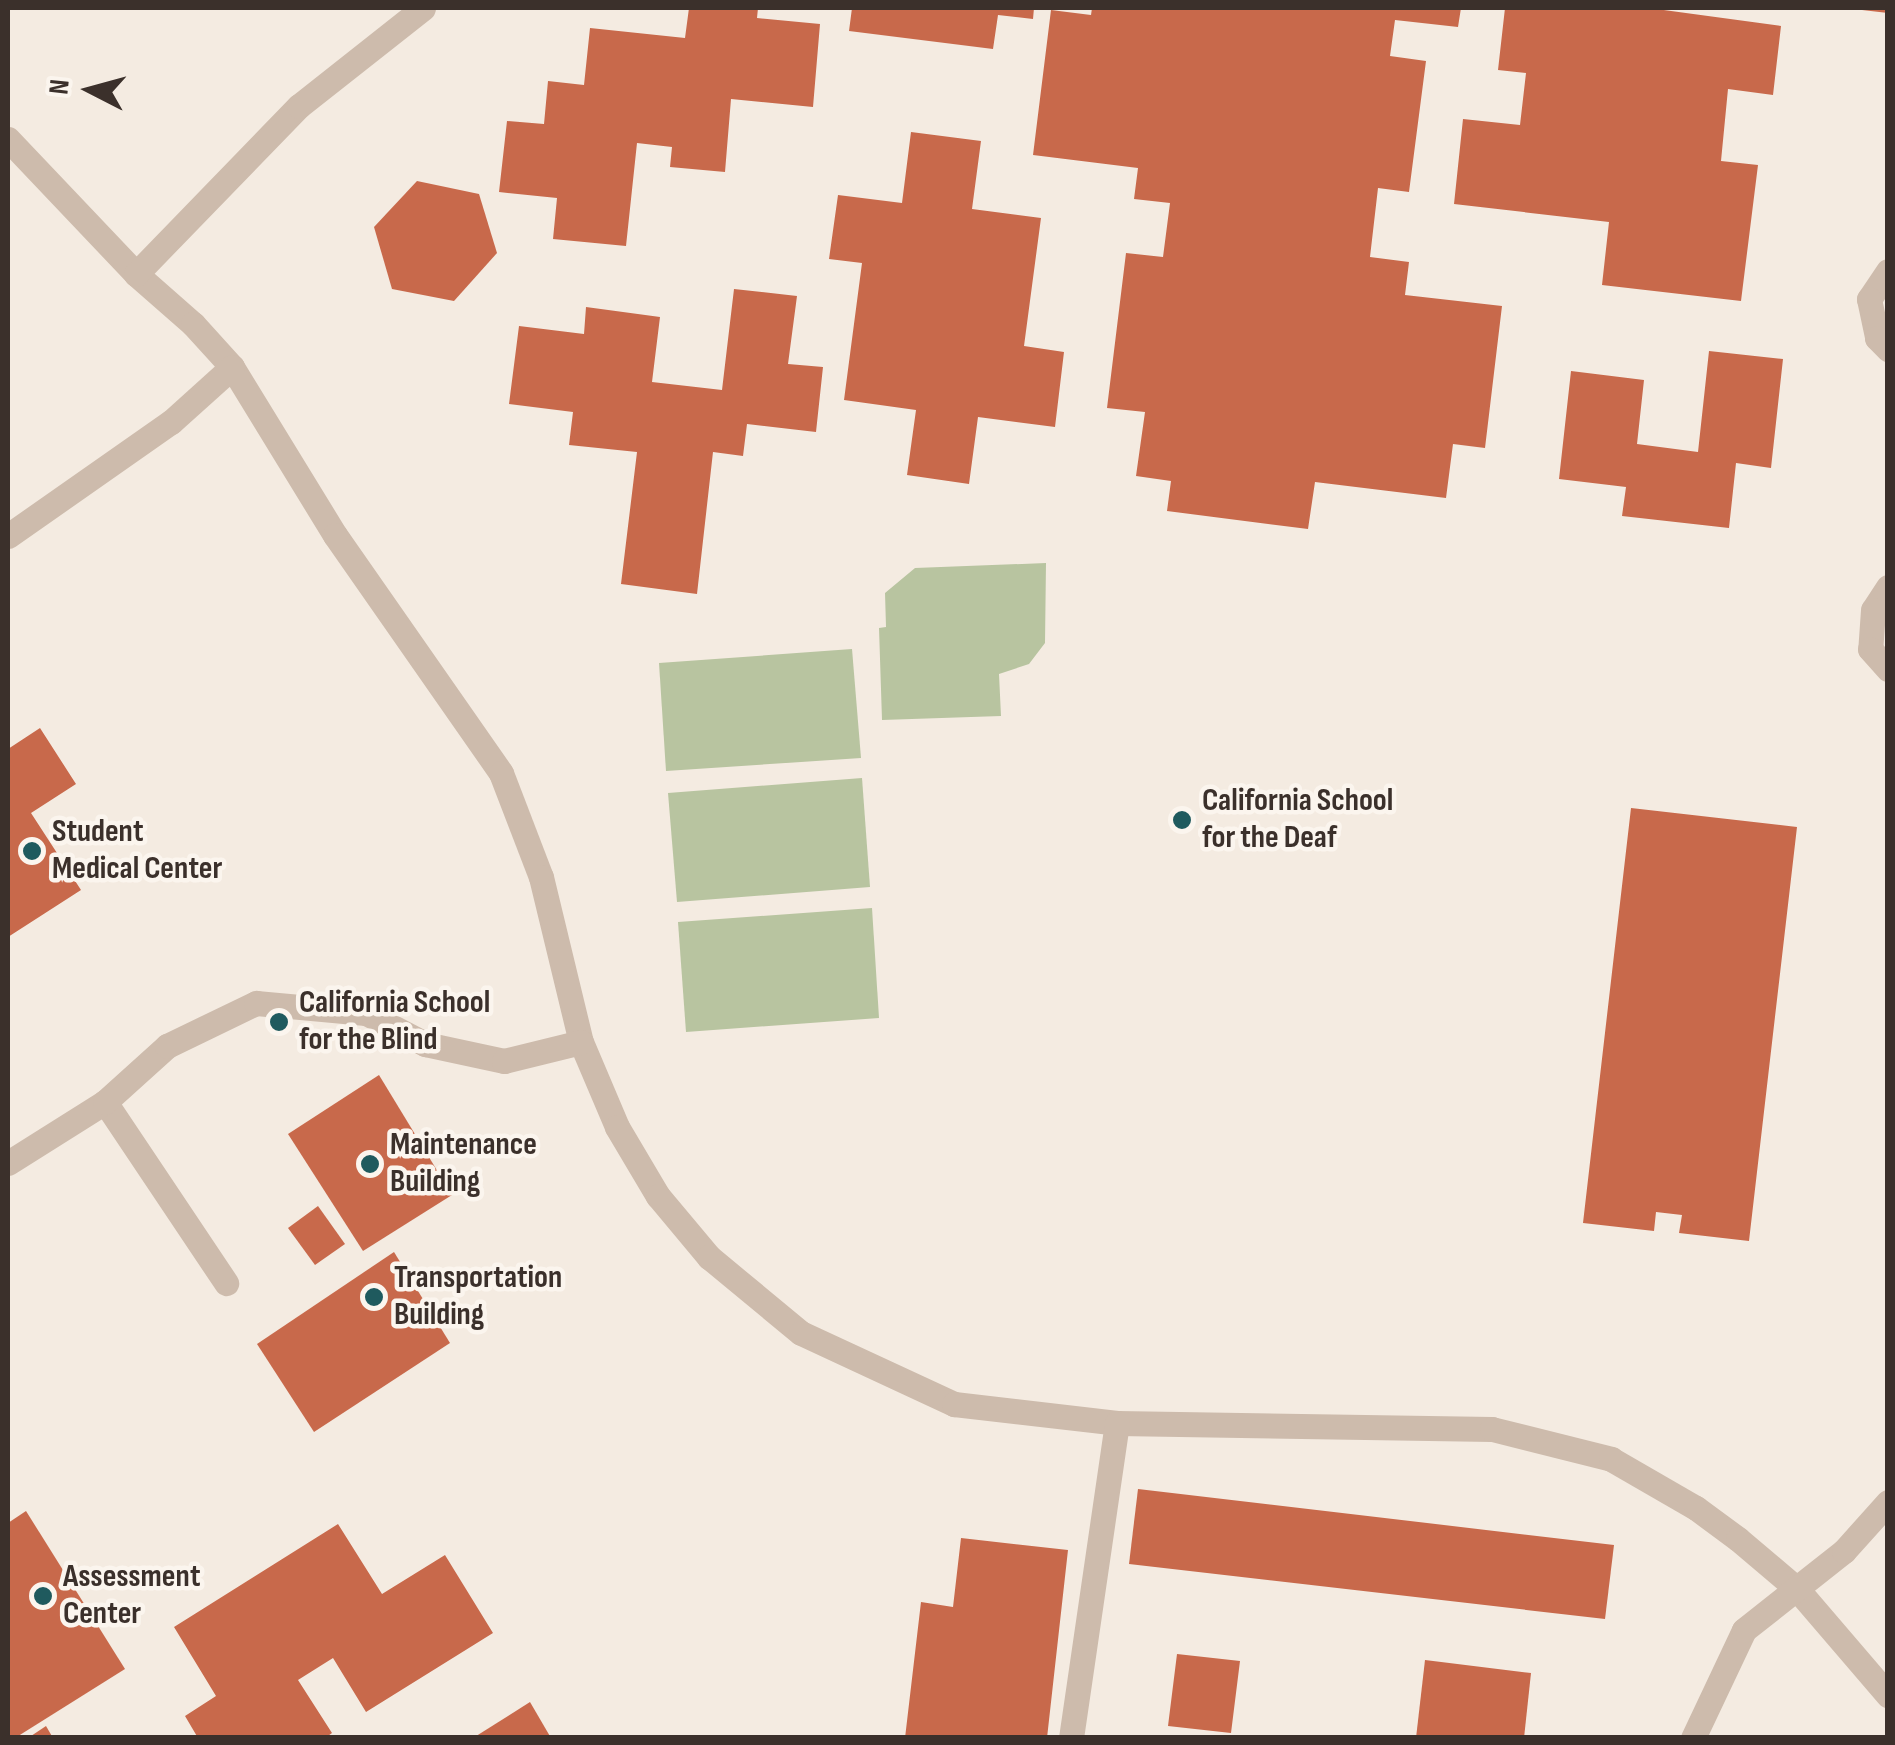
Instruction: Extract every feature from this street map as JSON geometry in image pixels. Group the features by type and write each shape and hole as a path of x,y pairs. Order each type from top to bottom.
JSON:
{"lane":[{"path":"136,274 300,106 422,8"},
{"path":"8,139 136,274 232,366 336,535 501,773 541,877 581,1042 617,1127 658,1196 709,1257 801,1333 954,1404 1117,1423 1492,1429 1611,1458 1696,1508 1797,1589 1888,1694"},
{"path":"1888,270 1870,299 1877,338 1888,350"},
{"path":"8,536 171,422 232,366"},
{"path":"1888,587 1873,610 1870,649 1888,669"},
{"path":"8,1164 105,1102 167,1046 256,1003 366,1013 425,1044 504,1060 581,1042"},
{"path":"105,1102 226,1284"},
{"path":"1071,1738 1117,1423"},
{"path":"1693,1738 1744,1630 1844,1551 1888,1502"}],"green space":[{"path":"1046,563 1045,643 1029,664 999,674 1001,716 882,720 879,628 886,627 885,593 915,568"},
{"path":"852,649 861,758 666,771 659,663"},
{"path":"862,778 870,887 677,902 668,793"},
{"path":"872,908 879,1018 686,1032 678,922"}],"building":[{"path":"689,8 758,8 757,18 820,24 813,107 731,99 725,172 670,167 672,147 637,143 626,246 553,239 557,198 499,192 507,121 544,124 548,81 584,85 590,28 685,38"},
{"path":"852,8 1034,8 1033,19 998,15 993,49 849,31"},
{"path":"1092,8 1461,8 1458,27 1395,20 1390,56 1426,61 1409,192 1378,188 1370,257 1409,262 1405,295 1502,306 1485,448 1453,444 1446,498 1315,482 1308,529 1167,511 1171,481 1136,476 1145,412 1107,408 1126,253 1163,257 1170,203 1134,199 1138,168 1033,155 1051,10 1091,15"},
{"path":"1505,8 1649,8 1781,26 1773,95 1728,89 1721,161 1758,165 1741,301 1602,285 1609,222 1454,204 1463,119 1520,125 1526,73 1498,70"},
{"path":"1888,8 1888,13 1862,10"},
{"path":"911,132 981,141 972,209 1041,218 1024,346 1064,352 1055,427 978,417 969,484 907,475 916,410 844,400 862,263 829,259 838,195 902,203"},
{"path":"417,181 479,194 497,253 454,301 392,289 374,227"},
{"path":"734,289 797,296 788,364 823,367 816,432 747,424 743,456 713,452 697,594 621,584 637,452 569,445 573,412 509,404 519,326 584,334 586,307 660,317 652,382 722,390"},
{"path":"1709,351 1783,359 1771,468 1736,463 1729,528 1622,516 1626,487 1559,479 1571,371 1644,380 1637,444 1698,452"},
{"name":"Student Medical Center","path":"40,728 76,784 31,813 81,890 8,937 8,749"},
{"path":"1631,808 1797,827 1749,1241 1679,1233 1682,1215 1656,1212 1654,1231 1583,1223"},
{"name":"Maintenance Building","path":"379,1075 452,1195 363,1251 288,1134"},
{"path":"318,1206 345,1244 315,1265 288,1228"},
{"name":"Transportation Building","path":"394,1252 450,1343 314,1432 257,1344"},
{"path":"1138,1489 1614,1545 1605,1619 1129,1564"},
{"name":"Assessment Center","path":"26,1511 125,1669 15,1738 8,1738 8,1523"},
{"path":"338,1524 382,1594 445,1555 493,1633 366,1712 333,1658 298,1680 332,1733 325,1738 198,1738 185,1716 216,1696 174,1627"},
{"path":"961,1538 1068,1550 1047,1738 905,1738 921,1602 953,1607"},
{"path":"1177,1654 1240,1661 1231,1733 1168,1726"},
{"path":"1425,1660 1531,1673 1524,1738 1416,1738"},
{"path":"530,1702 551,1738 473,1738"},
{"path":"46,1726 53,1738 28,1738"}],"place":[{"name":"California School for the Deaf","path":"1182,820"},
{"name":"Student Medical Center","path":"32,851"},
{"name":"California School for the Blind","path":"279,1022"},
{"name":"Maintenance Building","path":"370,1164"},
{"name":"Transportation Building","path":"374,1297"},
{"name":"Assessment Center","path":"43,1596"}]}
